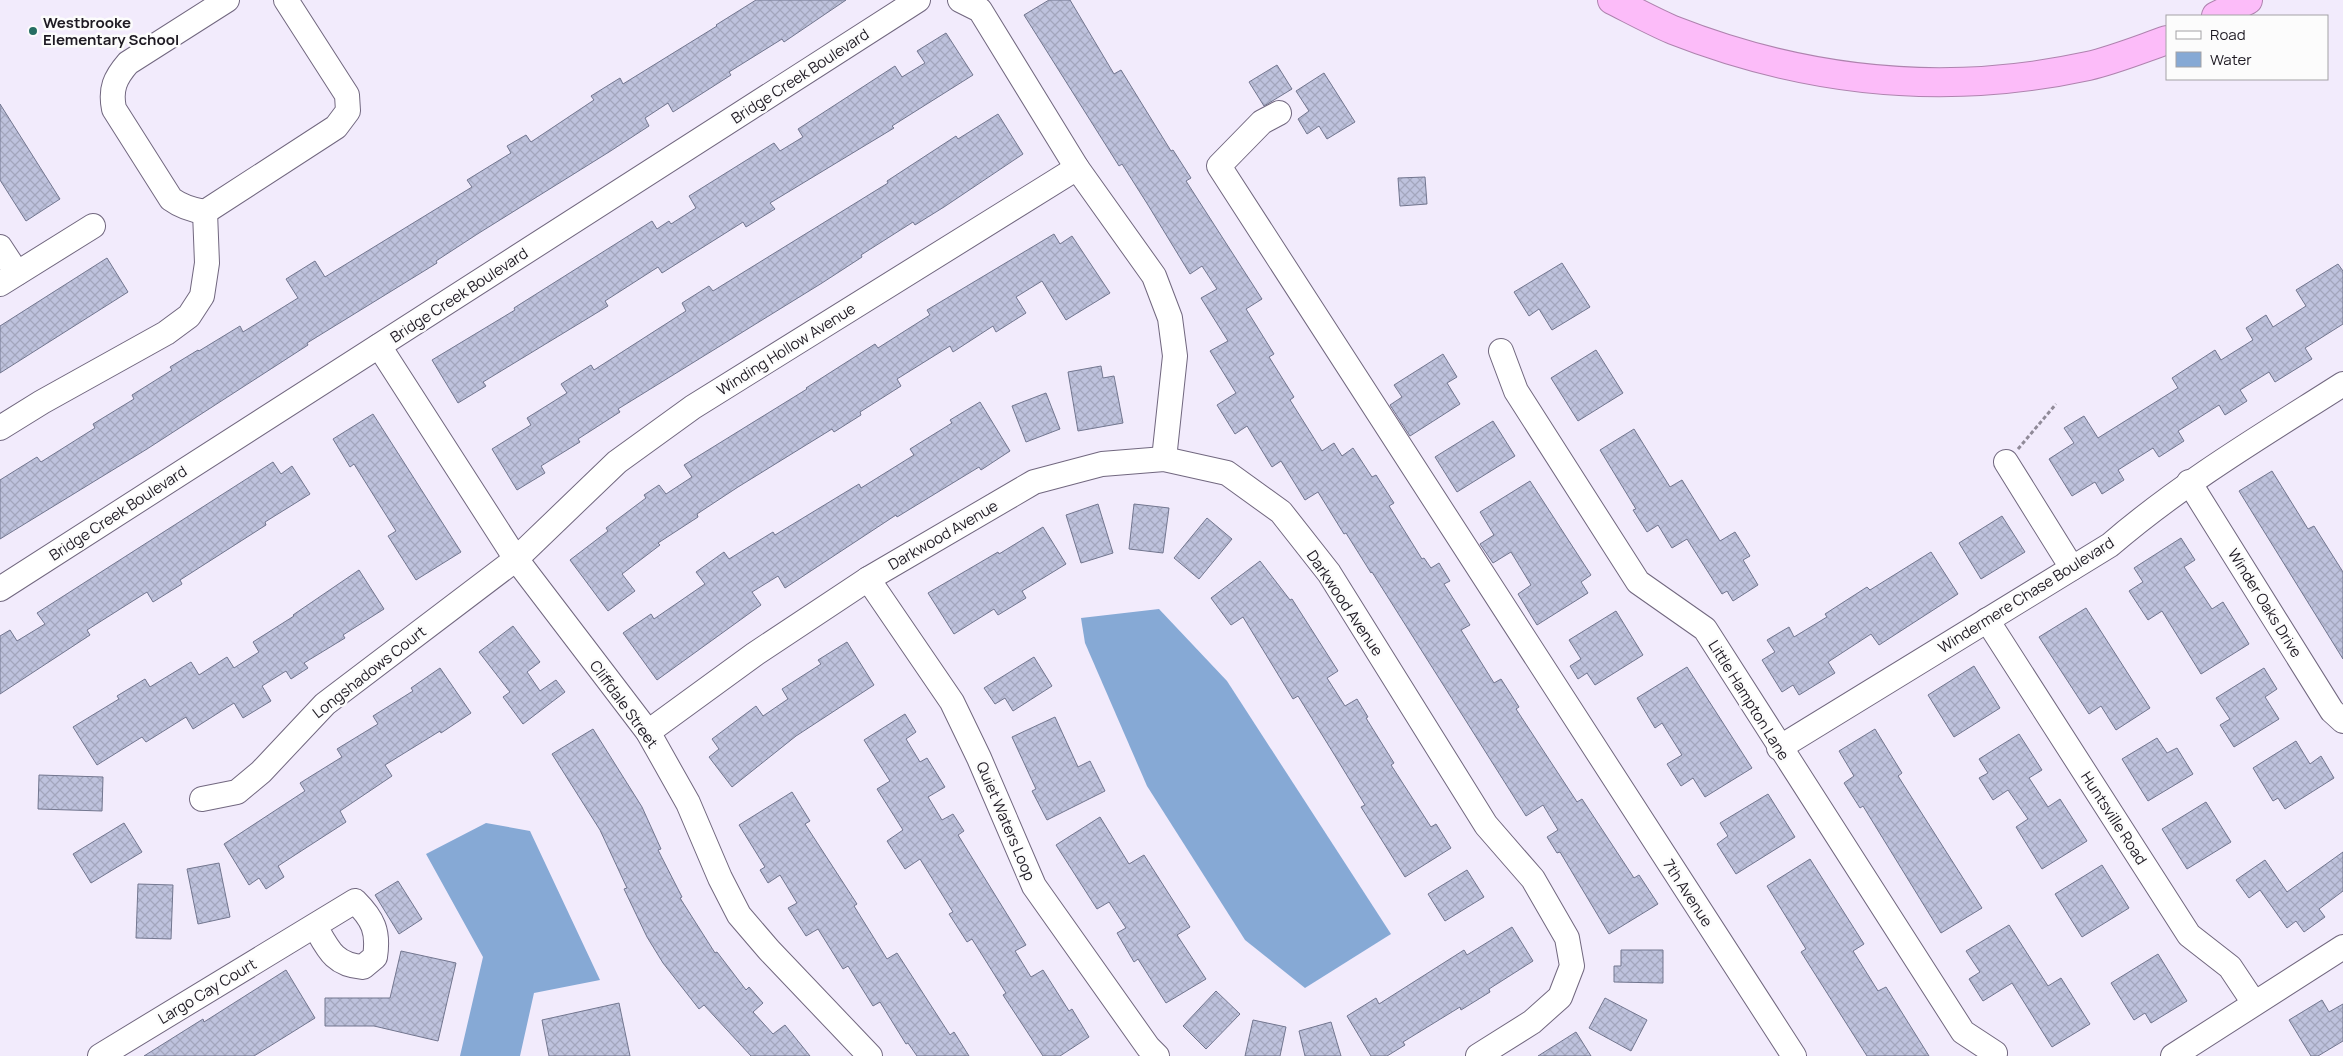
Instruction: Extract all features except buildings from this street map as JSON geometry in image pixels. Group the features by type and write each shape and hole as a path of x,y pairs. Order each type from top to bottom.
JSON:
{"highway":[{"path":"1612,0 1672,29 1748,56 1830,75 1916,83 2005,80 2089,66 2166,40"},
{"path":"2218,15 2248,0"}],"street":[{"path":"227,0 128,63 117,77 111,94 114,109 171,199 185,208 205,212 336,127 348,111 347,95 286,0"},
{"name":"Bridge Creek Boulevard","path":"0,589 918,0"},
{"path":"960,0 980,10 1077,168 1154,276 1170,318 1175,356 1164,459"},
{"name":"7th Avenue","path":"1279,113 1262,122 1219,166 1794,1056"},
{"name":"Winding Hollow Avenue","path":"516,559 617,462 693,407 1077,168"},
{"path":"0,428 42,402 166,333 189,316 202,296 207,263 205,212"},
{"path":"0,247 8,279 93,226"},
{"name":"Cliffdale Street","path":"379,346 516,559 648,732 688,803 720,878 739,915 769,950 870,1056"},
{"name":"Little Hampton Lane","path":"1501,351 1516,392 1638,582 1705,630 1962,1032 1995,1053"},
{"name":"Windermere Chase Boulevard","path":"1779,748 2110,545 2150,511 2190,482 2343,384"},
{"name":"Darkwood Avenue","path":"648,732 755,654 868,579 1034,482 1102,464 1164,459 1227,473 1281,512 1329,573 1486,825 1533,879 1567,938 1572,966 1560,997 1532,1022 1478,1056"},
{"path":"2006,462 2072,568"},
{"name":"Winder Oaks Drive","path":"2190,482 2332,711 2343,721"},
{"name":"Longshadows Court","path":"202,799 237,792 261,772 325,704 516,559"},
{"name":"Quiet Waters Loop","path":"868,579 952,702 979,758 1034,886 1156,1056"},
{"name":"Huntsville Road","path":"1987,620 2189,935 2230,967 2254,1003"},
{"name":"Largo Cay Court","path":"109,1053 314,926"},
{"path":"2173,1056 2343,947"}],"path":[{"path":"2006,462 2056,404"}],"water":[{"path":"1159,609 1227,681 1391,934 1305,988 1245,940 1147,786 1085,643 1081,618"},
{"path":"486,823 530,831 600,980 534,993 520,1056 460,1056 483,957 426,854"}],"place":[{"name":"Westbrooke Elementary School","path":"33,31"}]}
